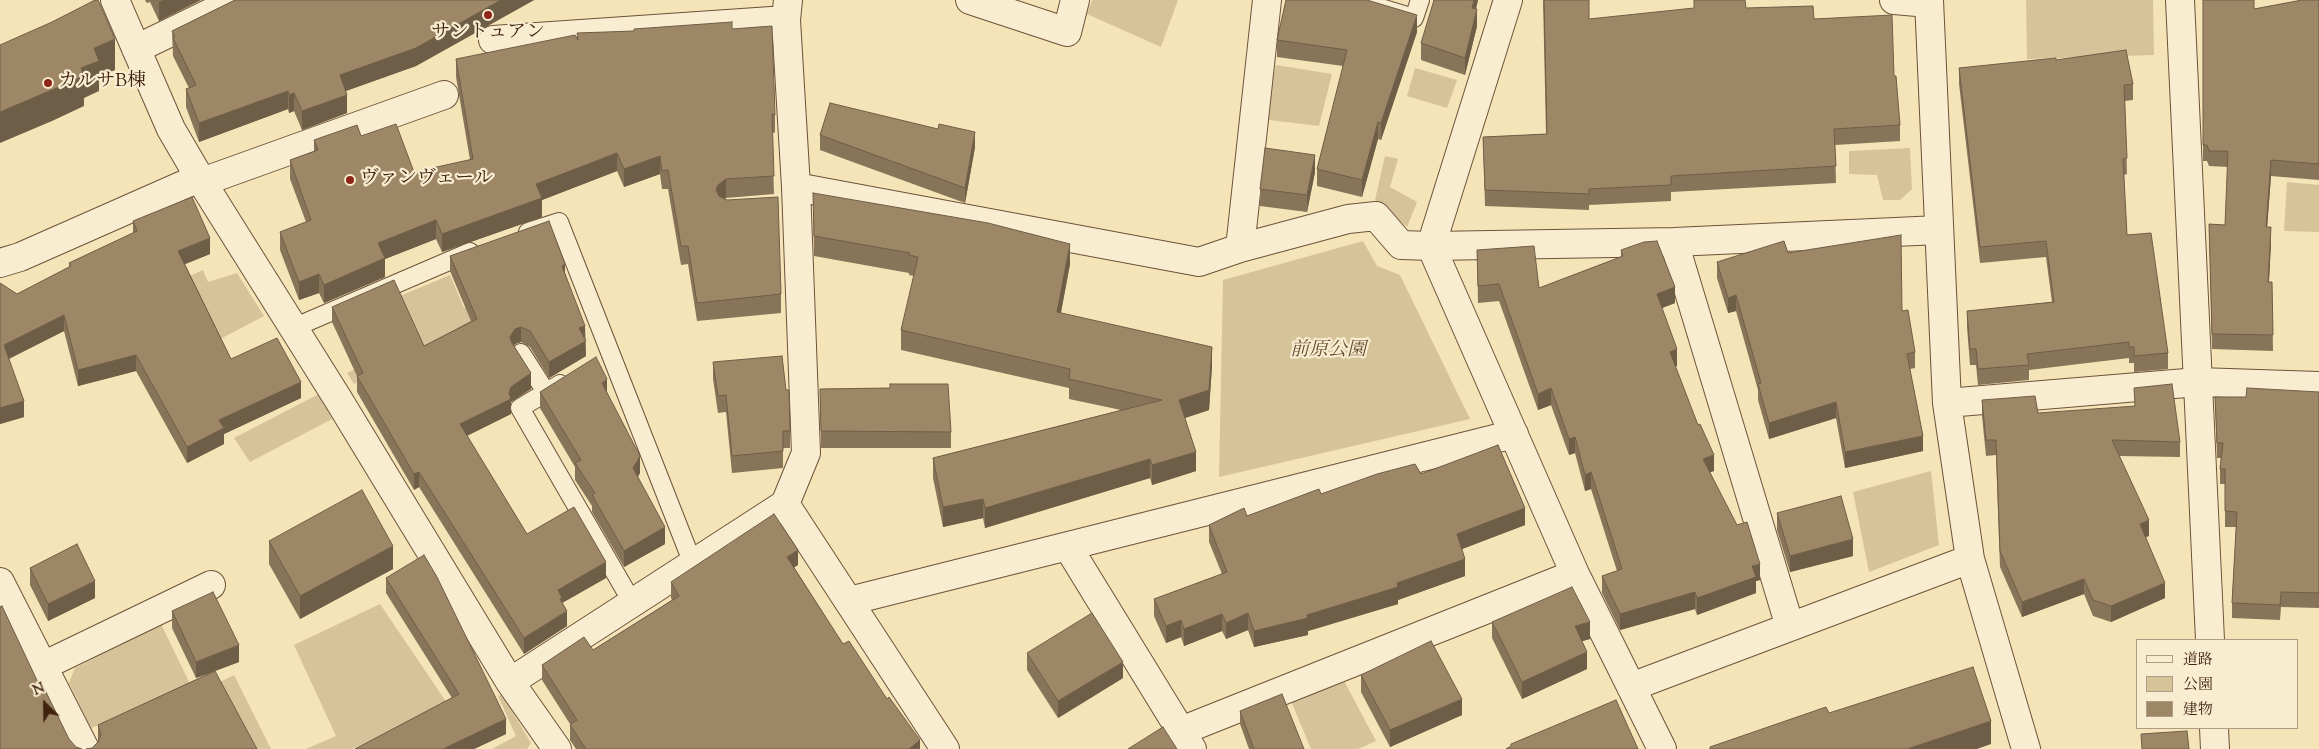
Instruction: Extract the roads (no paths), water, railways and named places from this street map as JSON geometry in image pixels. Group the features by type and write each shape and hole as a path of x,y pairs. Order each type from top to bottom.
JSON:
{"street":[{"path":"115,0 171,129 201,180 510,682 557,749"},
{"path":"136,49 237,0"},
{"path":"970,0 1067,32 1075,0"},
{"path":"1240,248 1267,0"},
{"path":"1508,0 1431,246 1575,574 1662,749"},
{"path":"1894,0 1929,2 1947,403 1970,559 2026,749"},
{"path":"2180,0 2210,639"},
{"path":"493,40 787,10 790,198 806,453 785,504 510,682"},
{"path":"0,263 20,257 201,180 444,95"},
{"path":"790,198 1199,262 1240,248 1348,219 1376,216 1401,245 1431,246 1674,242 1939,230"},
{"path":"1674,242 1790,627"},
{"path":"1947,403 2198,382 2319,386"},
{"path":"849,601 1514,434"},
{"path":"785,504 945,749"},
{"path":"1068,547 1186,740 1575,574"},
{"path":"1631,687 1970,559"},
{"path":"43,666 211,585"},
{"path":"3,596 43,666 85,749"},
{"path":"2214,729 2215,749"}],"lane":[{"path":"1354,0 1414,18 1420,0"},
{"path":"513,237 559,222 693,564"},
{"path":"293,328 485,247"},
{"path":"521,353 546,392"},
{"path":"575,375 520,408 632,602"}],"place":[{"name":"サントュアン","path":"488,15"},
{"name":"カルサB棟","path":"48,83"},
{"name":"ヴァンヴェール","path":"350,180"}],"park label":[{"name":"前原公園","path":"1328,352"}]}
